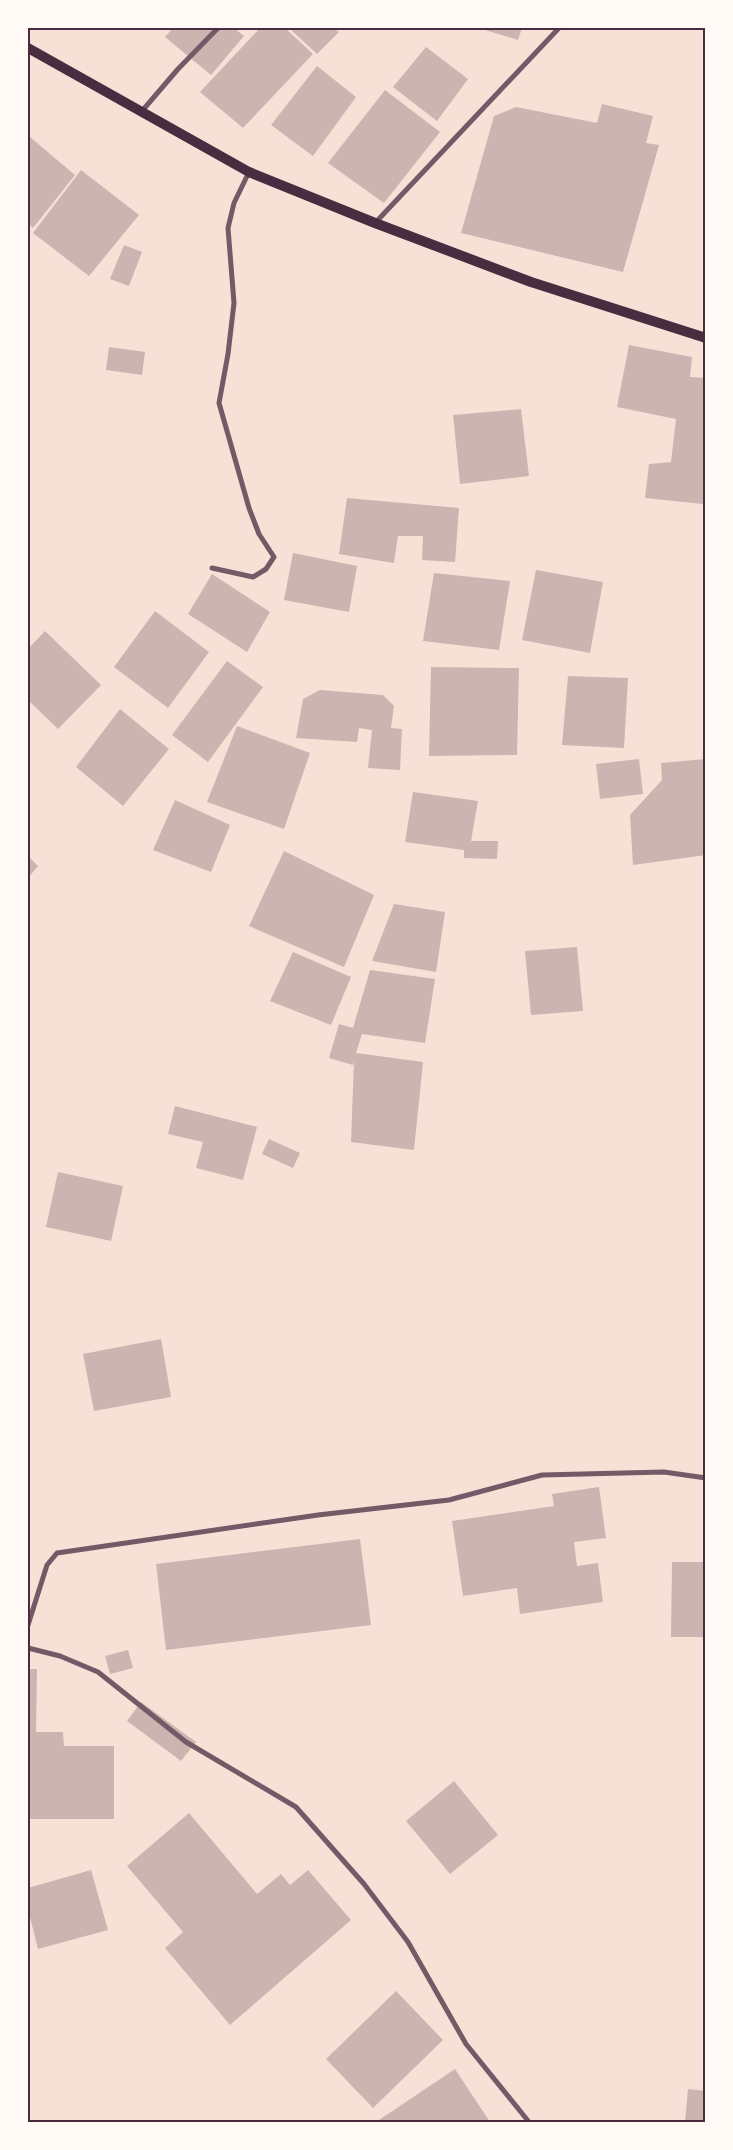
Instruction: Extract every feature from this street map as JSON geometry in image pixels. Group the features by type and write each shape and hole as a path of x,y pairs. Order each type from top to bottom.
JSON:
{"main road":[{"path":"28,48 249,172 375,223 531,282 706,338"}],"street":[{"path":"142,111 178,69 218,28"},
{"path":"375,223 559,28"},
{"path":"212,568 253,577 266,569 274,557 259,534 249,508 219,402 228,354 234,302 228,228 234,203 249,172"},
{"path":"28,1625 47,1565 57,1553 318,1515 449,1500 542,1475 664,1472 706,1478"},
{"path":"28,1648 60,1656 98,1672 186,1742 296,1807 364,1884 408,1942 466,2044 529,2122"}],"building":[{"path":"173,28 234,28 244,36 211,75 165,37"},
{"path":"260,28 285,28 313,54 243,128 200,92"},
{"path":"289,28 333,28 339,32 317,54"},
{"path":"478,28 522,28 518,40"},
{"path":"426,47 468,79 437,121 393,87"},
{"path":"317,66 356,97 313,156 271,125"},
{"path":"385,90 440,132 384,203 328,163"},
{"path":"602,104 653,116 646,143 659,145 623,272 461,233 494,116 516,107 597,123"},
{"path":"30,137 75,175 33,228 28,223 28,141"},
{"path":"81,170 139,215 89,276 33,233"},
{"path":"124,245 142,252 129,286 110,279"},
{"path":"629,345 692,357 690,377 706,378 706,480 703,504 645,498 649,464 671,462 676,419 617,407"},
{"path":"109,347 145,352 142,375 106,370"},
{"path":"521,409 529,476 460,484 453,415"},
{"path":"347,498 459,508 455,562 422,560 423,536 398,536 394,563 339,554"},
{"path":"293,553 357,566 349,612 284,600"},
{"path":"536,570 603,582 590,653 522,640"},
{"path":"434,573 510,581 499,650 423,641"},
{"path":"212,574 270,612 247,652 188,614"},
{"path":"155,611 209,652 168,708 114,667"},
{"path":"45,631 101,685 58,729 28,700 28,649"},
{"path":"227,661 263,687 208,762 172,735"},
{"path":"431,667 519,668 517,755 429,756"},
{"path":"568,676 628,678 624,748 562,745"},
{"path":"320,690 383,695 394,706 391,728 402,729 400,770 368,768 372,730 359,728 357,742 296,738 303,699"},
{"path":"120,709 169,749 123,806 76,767"},
{"path":"237,726 310,753 284,829 207,802"},
{"path":"639,759 643,794 600,799 596,764"},
{"path":"706,759 706,855 633,865 630,815 662,780 661,763"},
{"path":"413,792 478,801 471,841 498,841 497,859 464,858 464,850 405,842"},
{"path":"175,800 230,825 211,872 153,850"},
{"path":"284,851 374,895 344,967 249,926"},
{"path":"28,856 38,866 28,878"},
{"path":"394,904 445,912 436,972 372,961"},
{"path":"577,947 583,1011 531,1015 525,951"},
{"path":"293,952 351,977 331,1025 270,1001"},
{"path":"370,970 435,979 425,1043 362,1034 356,1053 423,1062 414,1150 351,1142 354,1060 353,1065 329,1058 339,1024 353,1028"},
{"path":"175,1106 257,1127 243,1180 196,1168 203,1142 168,1134"},
{"path":"269,1139 300,1153 293,1168 262,1154"},
{"path":"58,1172 123,1186 111,1241 46,1227"},
{"path":"161,1339 171,1397 94,1411 83,1354"},
{"path":"599,1487 606,1538 574,1542 577,1566 598,1563 603,1602 520,1614 517,1588 463,1596 452,1521 554,1506 552,1494"},
{"path":"360,1539 371,1625 166,1650 156,1564"},
{"path":"672,1562 706,1562 706,1637 671,1637"},
{"path":"128,1650 133,1668 110,1674 105,1656"},
{"path":"28,1669 37,1669 36,1732 63,1732 64,1746 114,1746 114,1819 28,1819"},
{"path":"141,1702 196,1742 181,1761 127,1721"},
{"path":"454,1781 498,1835 450,1874 406,1821"},
{"path":"189,1813 257,1894 281,1874 290,1885 308,1870 351,1920 230,2025 165,1948 183,1932 127,1866"},
{"path":"91,1870 108,1930 38,1949 28,1909 28,1888"},
{"path":"396,1991 443,2040 373,2108 326,2059"},
{"path":"455,2069 490,2122 376,2122"},
{"path":"688,2089 706,2091 706,2122 685,2122"}]}
